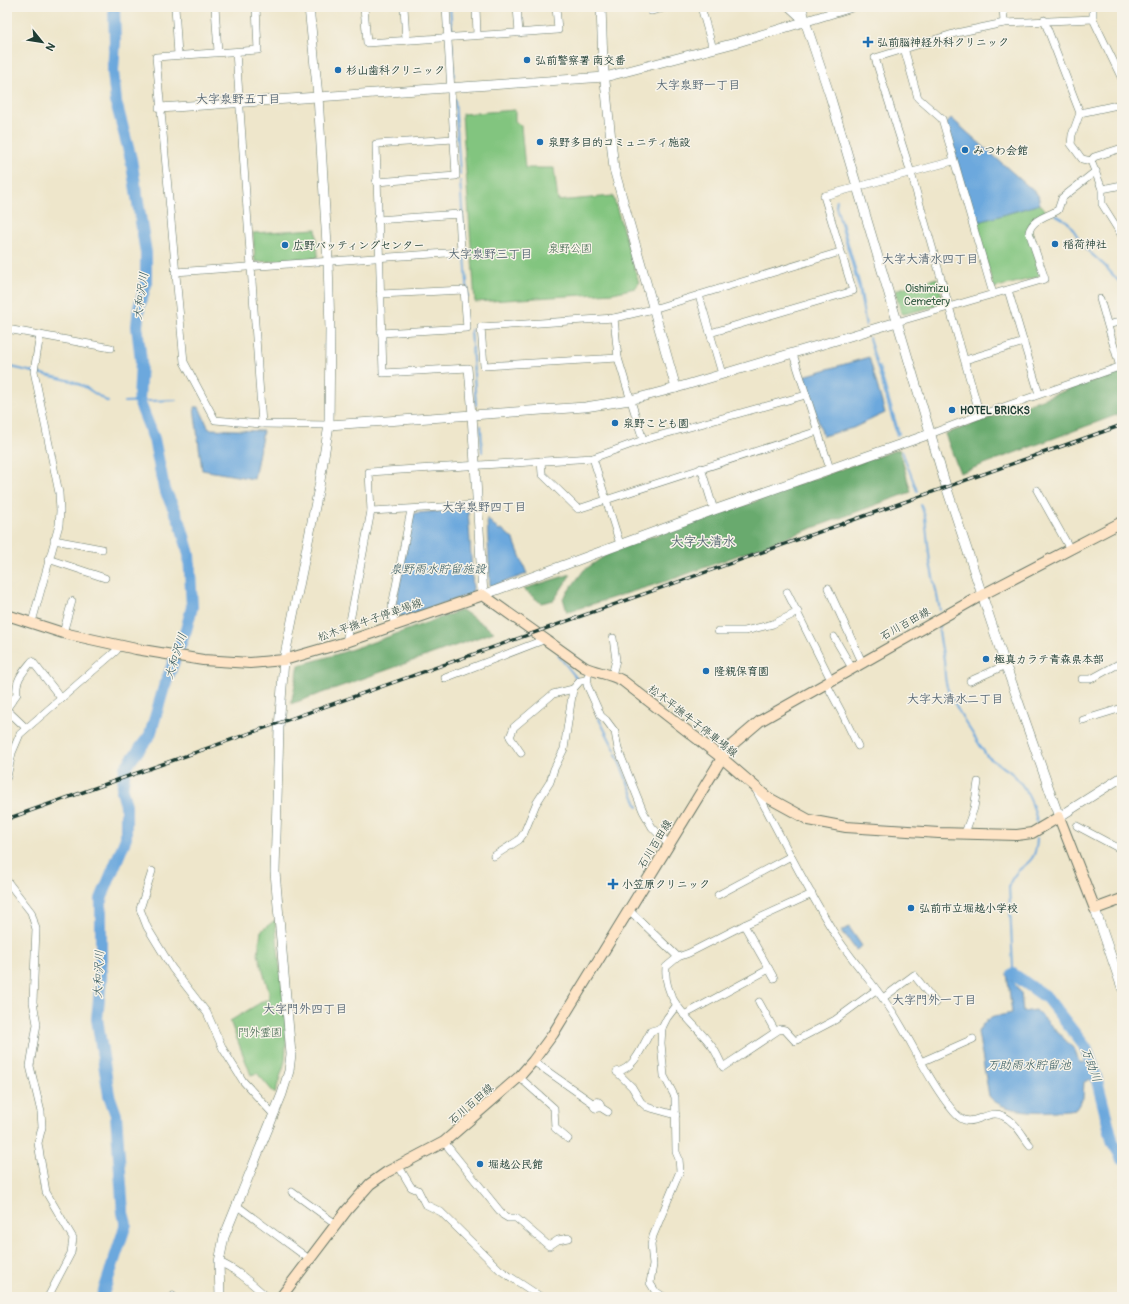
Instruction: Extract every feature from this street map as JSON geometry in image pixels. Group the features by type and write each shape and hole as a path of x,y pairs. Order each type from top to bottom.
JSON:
{"main road":[{"name":"石川百田線","path":"281,1297 358,1196 370,1184 398,1165 444,1142 519,1077 533,1062 553,1034 722,758 733,744 760,721 862,662 982,595 1122,522"},
{"name":"松木平撫牛子停車場線","path":"120,646 203,660 250,663 284,660 346,642 394,624 483,595 546,639 588,675 612,675 623,681 722,758 767,797 797,815 823,823 846,827 1017,835 1032,833 1059,817"},
{"path":"7,615 63,633 120,646"},
{"path":"1059,817 1094,909 1122,899"}],"street":[{"path":"175,7 178,55"},
{"path":"216,7 218,52"},
{"path":"256,7 258,50 156,57 184,362 215,420 262,424 329,425 584,407 630,400 676,388 1045,279 1029,232 1030,228 1037,220 1058,210 1062,198 1096,171"},
{"path":"220,1297 219,1262 224,1237 274,1115 289,1071 291,1054 278,921 274,849 279,728 284,660 319,487 329,425 330,330 328,261 318,96 309,7"},
{"path":"364,7 366,43 558,30 556,7"},
{"path":"404,7 406,40"},
{"path":"376,182 456,176 446,7"},
{"path":"476,7 478,35"},
{"path":"517,7 519,33"},
{"path":"601,7 605,77 614,169 652,309 676,388"},
{"path":"651,7 651,11 667,7"},
{"path":"701,7 713,48"},
{"path":"790,7 805,21"},
{"path":"802,7 805,21 858,188 930,434 982,595 1059,817 1122,777"},
{"path":"160,108 605,77 713,48 852,7"},
{"path":"1003,7 1004,23"},
{"path":"1093,7 1093,19 1122,79"},
{"path":"980,415 911,173 875,58 956,33 1004,23 1044,20 1093,19"},
{"path":"1044,20 1080,113 1072,134 1071,144 1082,159 1092,160 1094,157 1122,148"},
{"path":"904,48 918,98 942,120 992,294"},
{"path":"236,52 262,424"},
{"path":"1080,113 1122,104"},
{"path":"454,139 376,144 378,258 383,373 468,368 483,595 714,510 1121,366 1100,299"},
{"path":"1092,160 1102,189 1102,205 1122,236"},
{"path":"710,333 853,291 824,196 953,161"},
{"path":"1102,189 1122,185"},
{"path":"175,272 461,252 459,214 377,220"},
{"path":"618,358 484,366 481,327 614,318 652,309 840,252"},
{"path":"380,294 464,290 467,328 381,333"},
{"path":"1008,290 1039,394"},
{"path":"699,295 722,374"},
{"path":"614,318 618,358 643,440"},
{"path":"1108,325 1122,321"},
{"path":"7,329 111,348"},
{"path":"32,622 54,540 60,511 59,492 34,372 40,335"},
{"path":"965,360 1024,342"},
{"path":"793,354 830,469"},
{"path":"346,642 371,511 369,472 541,460 593,458 643,440 806,395"},
{"path":"541,460 542,474 578,509 818,431"},
{"path":"593,458 620,544"},
{"path":"701,468 714,510"},
{"path":"1037,490 1070,549"},
{"path":"371,511 411,510 476,505"},
{"path":"394,624 392,606 411,510"},
{"path":"54,540 102,549"},
{"path":"48,559 105,578"},
{"path":"828,588 836,598 862,662"},
{"path":"787,592 798,612 828,682 858,746"},
{"path":"63,633 72,601"},
{"path":"718,631 745,631 773,624 798,612"},
{"path":"834,637 852,668"},
{"path":"612,675 616,660 613,638"},
{"path":"445,678 546,639"},
{"path":"7,777 15,744 26,728 120,646"},
{"path":"26,728 7,709 17,694 16,685 22,673 32,661 61,698"},
{"path":"1082,679 1091,679 1122,662"},
{"path":"970,681 1006,666"},
{"path":"521,754 510,737 514,727 553,694 573,689 588,675"},
{"path":"588,675 587,685 601,716 606,720 614,732 618,750 643,811 652,827 669,845"},
{"path":"494,856 519,840 524,833 536,804 550,782 554,769 564,750 573,689"},
{"path":"1083,720 1122,708"},
{"path":"965,833 974,808 978,782"},
{"path":"754,786 812,894 844,947 898,1019 935,1086 955,1114 966,1121 974,1121 991,1115 1002,1115 1012,1123 1030,1145"},
{"path":"1077,826 1122,850"},
{"path":"718,895 791,856"},
{"path":"152,871 140,910 147,927 172,968 207,1013 223,1049 244,1081 274,1115"},
{"path":"7,881 31,912 36,929 33,1002 37,1024 30,1066 42,1127 38,1143 46,1192 73,1238 71,1253 48,1297"},
{"path":"812,894 678,957 666,967 665,978 676,1006 711,1044 723,1067 780,1029 785,1030 795,1041 836,1020 876,990"},
{"path":"1094,909 1122,988"},
{"path":"629,910 678,957"},
{"path":"744,925 774,978"},
{"path":"684,1015 769,969"},
{"path":"883,998 914,975 936,1003"},
{"path":"759,1002 775,1031"},
{"path":"664,1297 655,1292 650,1283 653,1265 651,1245 667,1199 680,1171 679,1159 676,1152 675,1097 664,1076 661,1043 662,1028 676,1006"},
{"path":"662,1028 651,1031 632,1064 627,1069 616,1072 632,1086 647,1107 676,1116"},
{"path":"921,1062 972,1039"},
{"path":"533,1062 608,1112"},
{"path":"519,1077 554,1108 556,1128 568,1139"},
{"path":"444,1142 503,1215 508,1218 516,1218 549,1246 558,1240 568,1238"},
{"path":"398,1165 411,1186 418,1190 425,1204 441,1212 500,1270 541,1297"},
{"path":"292,1192 336,1224"},
{"path":"236,1205 309,1259"},
{"path":"219,1262 229,1266 243,1275 267,1297"}],"green space":[{"name":"泉野公園","path":"515,110 515,121 521,126 525,168 554,168 558,201 613,196 639,283 635,288 613,293 475,302 462,114"},
{"path":"1040,204 1047,213 1030,223 1040,274 1038,277 994,288 975,223"},
{"name":"広野バッティングセンター","path":"316,229 318,256 316,258 255,261 253,233"},
{"name":"Oishimizu Cemetery","path":"937,278 943,301 941,305 904,314 901,313 895,290"},
{"path":"1122,370 1122,413 960,473 945,434"},
{"path":"899,449 911,492 676,578 567,612 563,598 584,570 615,549 754,502 779,491"},
{"path":"571,574 554,600 541,603 523,589"},
{"path":"462,610 494,632 291,704 299,665 361,646"},
{"name":"門外霊園","path":"275,920 287,1031 285,1061 275,1094 257,1073 251,1075 230,1021 265,1000 269,1001 269,992 258,954 261,931"}],"water":[{"path":"951,118 1038,195 1040,204 975,223 946,123"},
{"path":"869,357 885,413 853,428 823,436 804,376"},
{"path":"194,407 199,407 209,429 263,431 254,479 202,470"},
{"name":"泉野雨水貯留施設","path":"468,509 473,589 471,594 401,618 400,605 396,604 413,514"},
{"path":"487,518 499,531 502,529 514,540 527,574 492,586 490,585"},
{"path":"849,927 862,946 856,950 842,931"},
{"name":"万助雨水貯留池","path":"1007,973 1021,993 1023,1012 1036,1010 1075,1050 1079,1062 1088,1063 1091,1079 1084,1082 1083,1098 1076,1109 1055,1111 1017,1110 996,1102 989,1096 978,1032 981,1026 988,1020 996,1016 1012,1013"}],"waterway":[{"name":"大和沢川","path":"102,1297 126,1224 123,1213 116,1115 109,1095 97,1019 101,979 101,899 126,838 126,805 122,791 125,768 150,735 164,687 186,630 192,607 189,554 180,522 164,488 154,439 139,401 141,361 137,326 139,307 146,285 146,253 131,159 116,102 113,71 115,42 114,7"},
{"path":"450,7 452,32"},
{"path":"452,43 454,76"},
{"path":"455,99 460,175"},
{"path":"460,181 465,250"},
{"path":"837,200 836,206 859,288 866,326"},
{"path":"1056,215 1068,222 1086,249 1105,266 1122,285"},
{"path":"842,223 860,286 863,305"},
{"path":"465,256 468,297"},
{"path":"471,330 476,405"},
{"path":"869,338 897,435"},
{"path":"7,366 72,381 85,387 108,402"},
{"path":"879,367 899,434"},
{"path":"124,402 176,400"},
{"path":"481,426 482,452"},
{"path":"902,451 917,491"},
{"path":"921,505 925,517 930,563 940,610"},
{"path":"939,626 944,660 945,680 951,696 986,755 991,760 1009,771 1024,788 1034,810 1037,824"},
{"path":"558,655 578,680"},
{"path":"598,717 615,750"},
{"path":"616,754 638,807"},
{"path":"1014,988 1009,885 1017,872 1034,855 1037,838"},
{"name":"万助川","path":"1013,974 1047,998 1086,1048 1094,1069 1113,1143 1122,1158"},
{"name":"万助川","path":"1089,1071 1094,1069"}],"railway":[{"path":"7,819 1122,425"}],"place":[{"name":"弘前脳神経外科クリニック","path":"868,42"},
{"name":"弘前警察署 南交番","path":"527,60"},
{"name":"杉山歯科クリニック","path":"338,70"},
{"name":"泉野多目的コミュニティ施設","path":"540,142"},
{"name":"みつわ会館","path":"965,150"},
{"name":"稲荷神社","path":"1055,244"},
{"name":"広野バッティングセンター","path":"285,245"},
{"name":"HOTEL BRICKS","path":"952,410"},
{"name":"泉野こども園","path":"615,423"},
{"name":"極真カラテ青森県本部","path":"986,659"},
{"name":"隆親保育園","path":"706,671"},
{"name":"小笠原クリニック","path":"613,884"},
{"name":"弘前市立堀越小学校","path":"911,908"},
{"name":"堀越公民館","path":"480,1164"}],"district":[{"name":"大字泉野一丁目","path":"698,85"},
{"name":"大字泉野五丁目","path":"238,99"},
{"name":"大字泉野三丁目","path":"490,254"},
{"name":"大字大清水四丁目","path":"930,259"},
{"name":"大字泉野四丁目","path":"484,507"},
{"name":"大字大清水","path":"703,542"},
{"name":"大字大清水二丁目","path":"955,699"},
{"name":"大字門外一丁目","path":"934,1000"},
{"name":"大字門外四丁目","path":"305,1009"}]}
